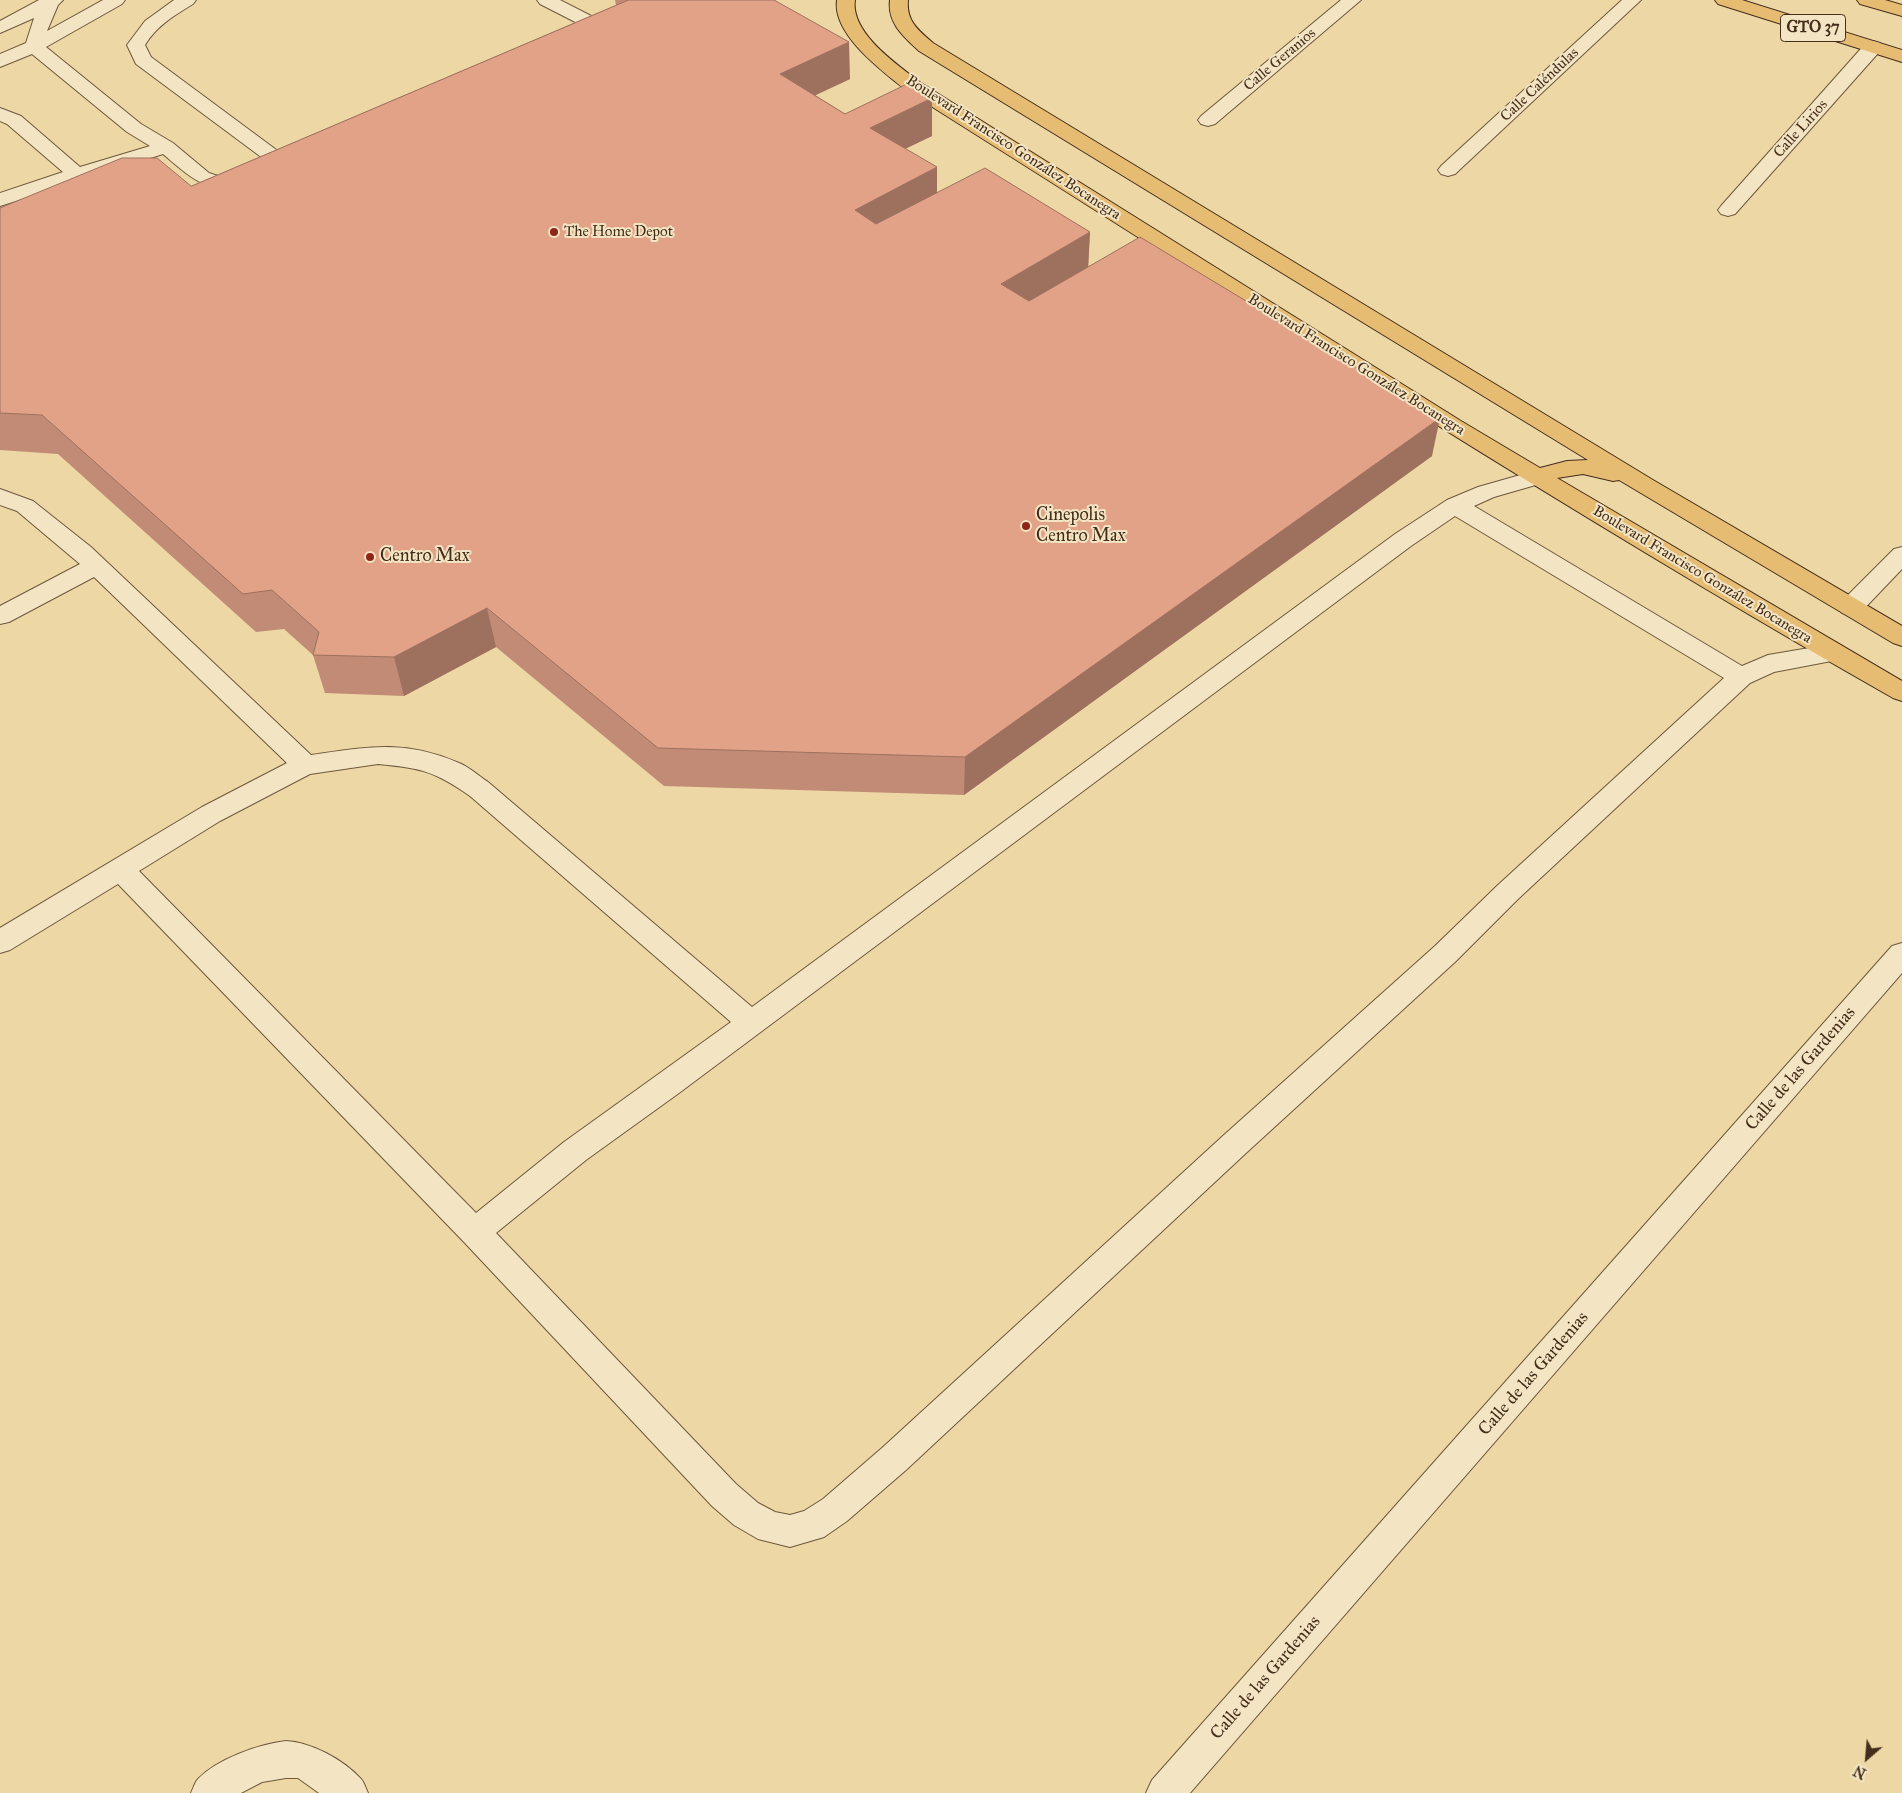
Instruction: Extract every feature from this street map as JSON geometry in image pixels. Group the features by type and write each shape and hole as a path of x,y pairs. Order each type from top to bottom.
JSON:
{"main road":[{"name":"Boulevard Francisco González Bocanegra","path":"846,0 844,6 856,34 875,55 914,86 1453,426 1834,654 1902,692"},
{"path":"899,0 897,9 902,25 926,47 1645,485 1902,637"},
{"name":"GTO 37","path":"1724,0 1902,56"},
{"name":"GTO 37","path":"1866,0 1902,11"},
{"path":"1538,477 1560,469 1582,466 1645,485"}],"street":[{"path":"34,46 40,23 51,0"},
{"path":"0,28 51,0"},
{"path":"0,61 34,46 116,0"},
{"path":"187,0 169,11 143,32 136,45 143,60 287,167"},
{"path":"546,0 594,24"},
{"name":"Calle Geranios","path":"1208,120 1352,0"},
{"name":"Calle Caléndulas","path":"1448,170 1632,0"},
{"path":"570,36 611,14"},
{"path":"34,46 134,128 166,148 202,177 219,183 236,184 249,182 304,159"},
{"name":"Calle Lirios","path":"1728,210 1873,47"},
{"path":"0,114 14,120 77,174"},
{"path":"0,200 77,174 166,148"},
{"path":"475,1232 575,1152 1403,540 1455,505 1486,492 1538,477"},
{"path":"0,497 24,506 89,560 305,765"},
{"path":"1455,505 1741,677"},
{"path":"1851,607 1902,555"},
{"path":"0,596 89,560"},
{"path":"0,616 89,560"},
{"path":"120,869 475,1232 724,1495 746,1514 770,1527 790,1531 812,1525 835,1510 894,1459 1248,1131 1445,954 1508,892 1741,677 1768,664 1834,654"},
{"path":"0,942 211,814 305,765 378,755 415,758 451,770 480,790 752,1023"},
{"name":"Calle de las Gardenias","path":"1165,1793 1902,954"},
{"path":"210,1793 257,1764 299,1760 330,1778 350,1793"}],"building":[{"path":"629,0 774,0 849,42 780,74 845,114 907,84 932,98 870,128 937,167 855,210 876,224 985,168 1090,232 1001,284 1029,301 1140,237 1440,418 965,757 658,748 487,608 394,657 313,655 319,632 272,590 243,594 42,415 0,413 0,208 122,158 157,158 191,186"}],"place":[{"name":"The Home Depot","path":"554,232"},
{"name":"Cinepolis Centro Max","path":"1026,526"},
{"name":"Centro Max","path":"370,557"}]}
